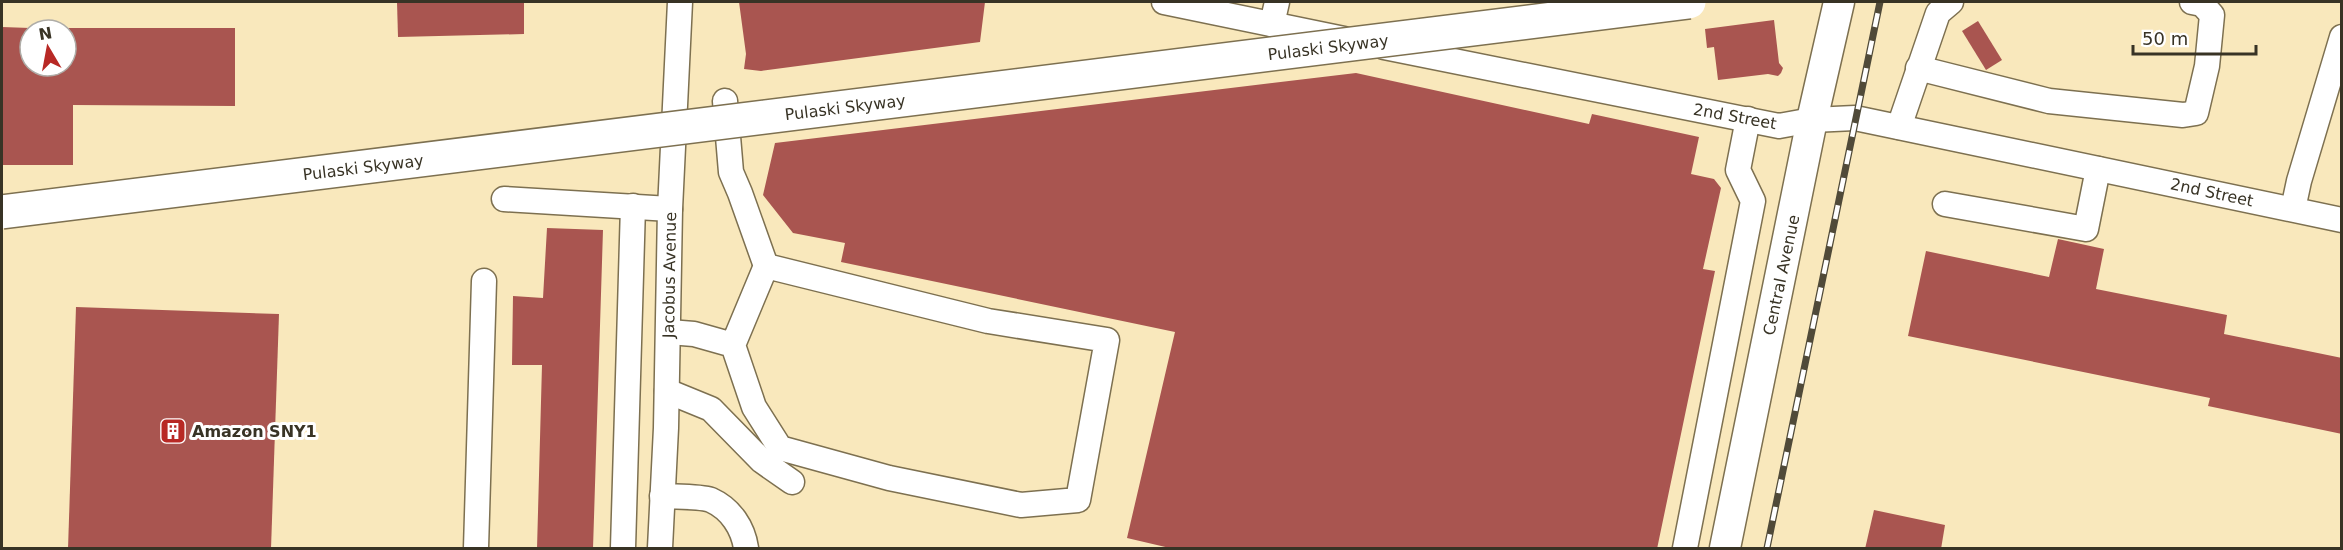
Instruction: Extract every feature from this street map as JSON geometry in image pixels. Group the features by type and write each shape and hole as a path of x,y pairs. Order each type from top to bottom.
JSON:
{"highway":[{"name":"Pulaski Skyway","path":"2,194 1541,2"},
{"name":"Pulaski Skyway","path":"2,212 1689,2"}],"main road":[{"name":"Central Avenue","path":"1725,549 1812,120 1839,2"}],"street":[{"name":"Jacobus Avenue","path":"660,549 669,332 670,209 680,2"},
{"name":"2nd Street","path":"1164,2 1275,13 1779,126 1812,120 1855,118 2342,220"},
{"path":"1899,127 1938,13 1951,2"},
{"path":"1918,68 2049,101 2183,115 2196,113 2207,66 2212,15 2202,4 2192,2"},
{"path":"2293,209 2299,181 2342,37"},
{"path":"725,101 731,172 766,266 733,345 754,407 780,448 889,478 1021,505 1078,500 1107,340 988,321 766,266"},
{"path":"1685,549 1753,201 1738,170 1748,120"},
{"path":"1945,204 2086,229 2098,168"},
{"path":"504,200 670,209"},
{"path":"623,549 633,206"},
{"path":"476,549 484,281"},
{"path":"669,332 694,334 733,345"},
{"path":"667,391 711,409 762,461 792,482"},
{"path":"662,496 710,500 735,517 744,536 746,549"}],"shaded area":[{"path":"2,2 2341,2 2341,548 2,548"}],"building":[{"path":"397,2 524,2 524,34 398,37"},
{"path":"739,2 985,2 980,42 761,71 744,69 746,54"},
{"path":"1774,20 1779,63 1783,68 1781,73 1778,76 1768,74 1718,80 1714,47 1707,48 1705,29"},
{"path":"1978,21 2002,60 1986,70 1962,31"},
{"path":"2,27 18,28 18,78 78,78 78,28 235,28 235,106 73,105 73,165 2,165"},
{"path":"1356,73 1589,124 1592,114 1699,137 1691,174 1714,179 1721,188 1703,269 1715,271 1657,549 1174,549 1127,538 1175,332 841,262 845,243 793,233 763,195 775,143"},
{"path":"547,228 603,230 593,549 537,549 542,365 512,365 513,296 543,298"},
{"path":"2058,239 2104,249 2096,289 2227,315 2224,334 2342,358 2342,434 2208,406 2210,398 1908,336 1926,251 2049,277"},
{"name":"Amazon SNY1","path":"76,307 279,314 271,549 68,549"},
{"path":"1874,510 1945,525 1941,549 1865,549"}],"railway":[{"path":"1767,548 1880,2"}],"place":[{"name":"Amazon SNY1","path":"173,431"}]}
